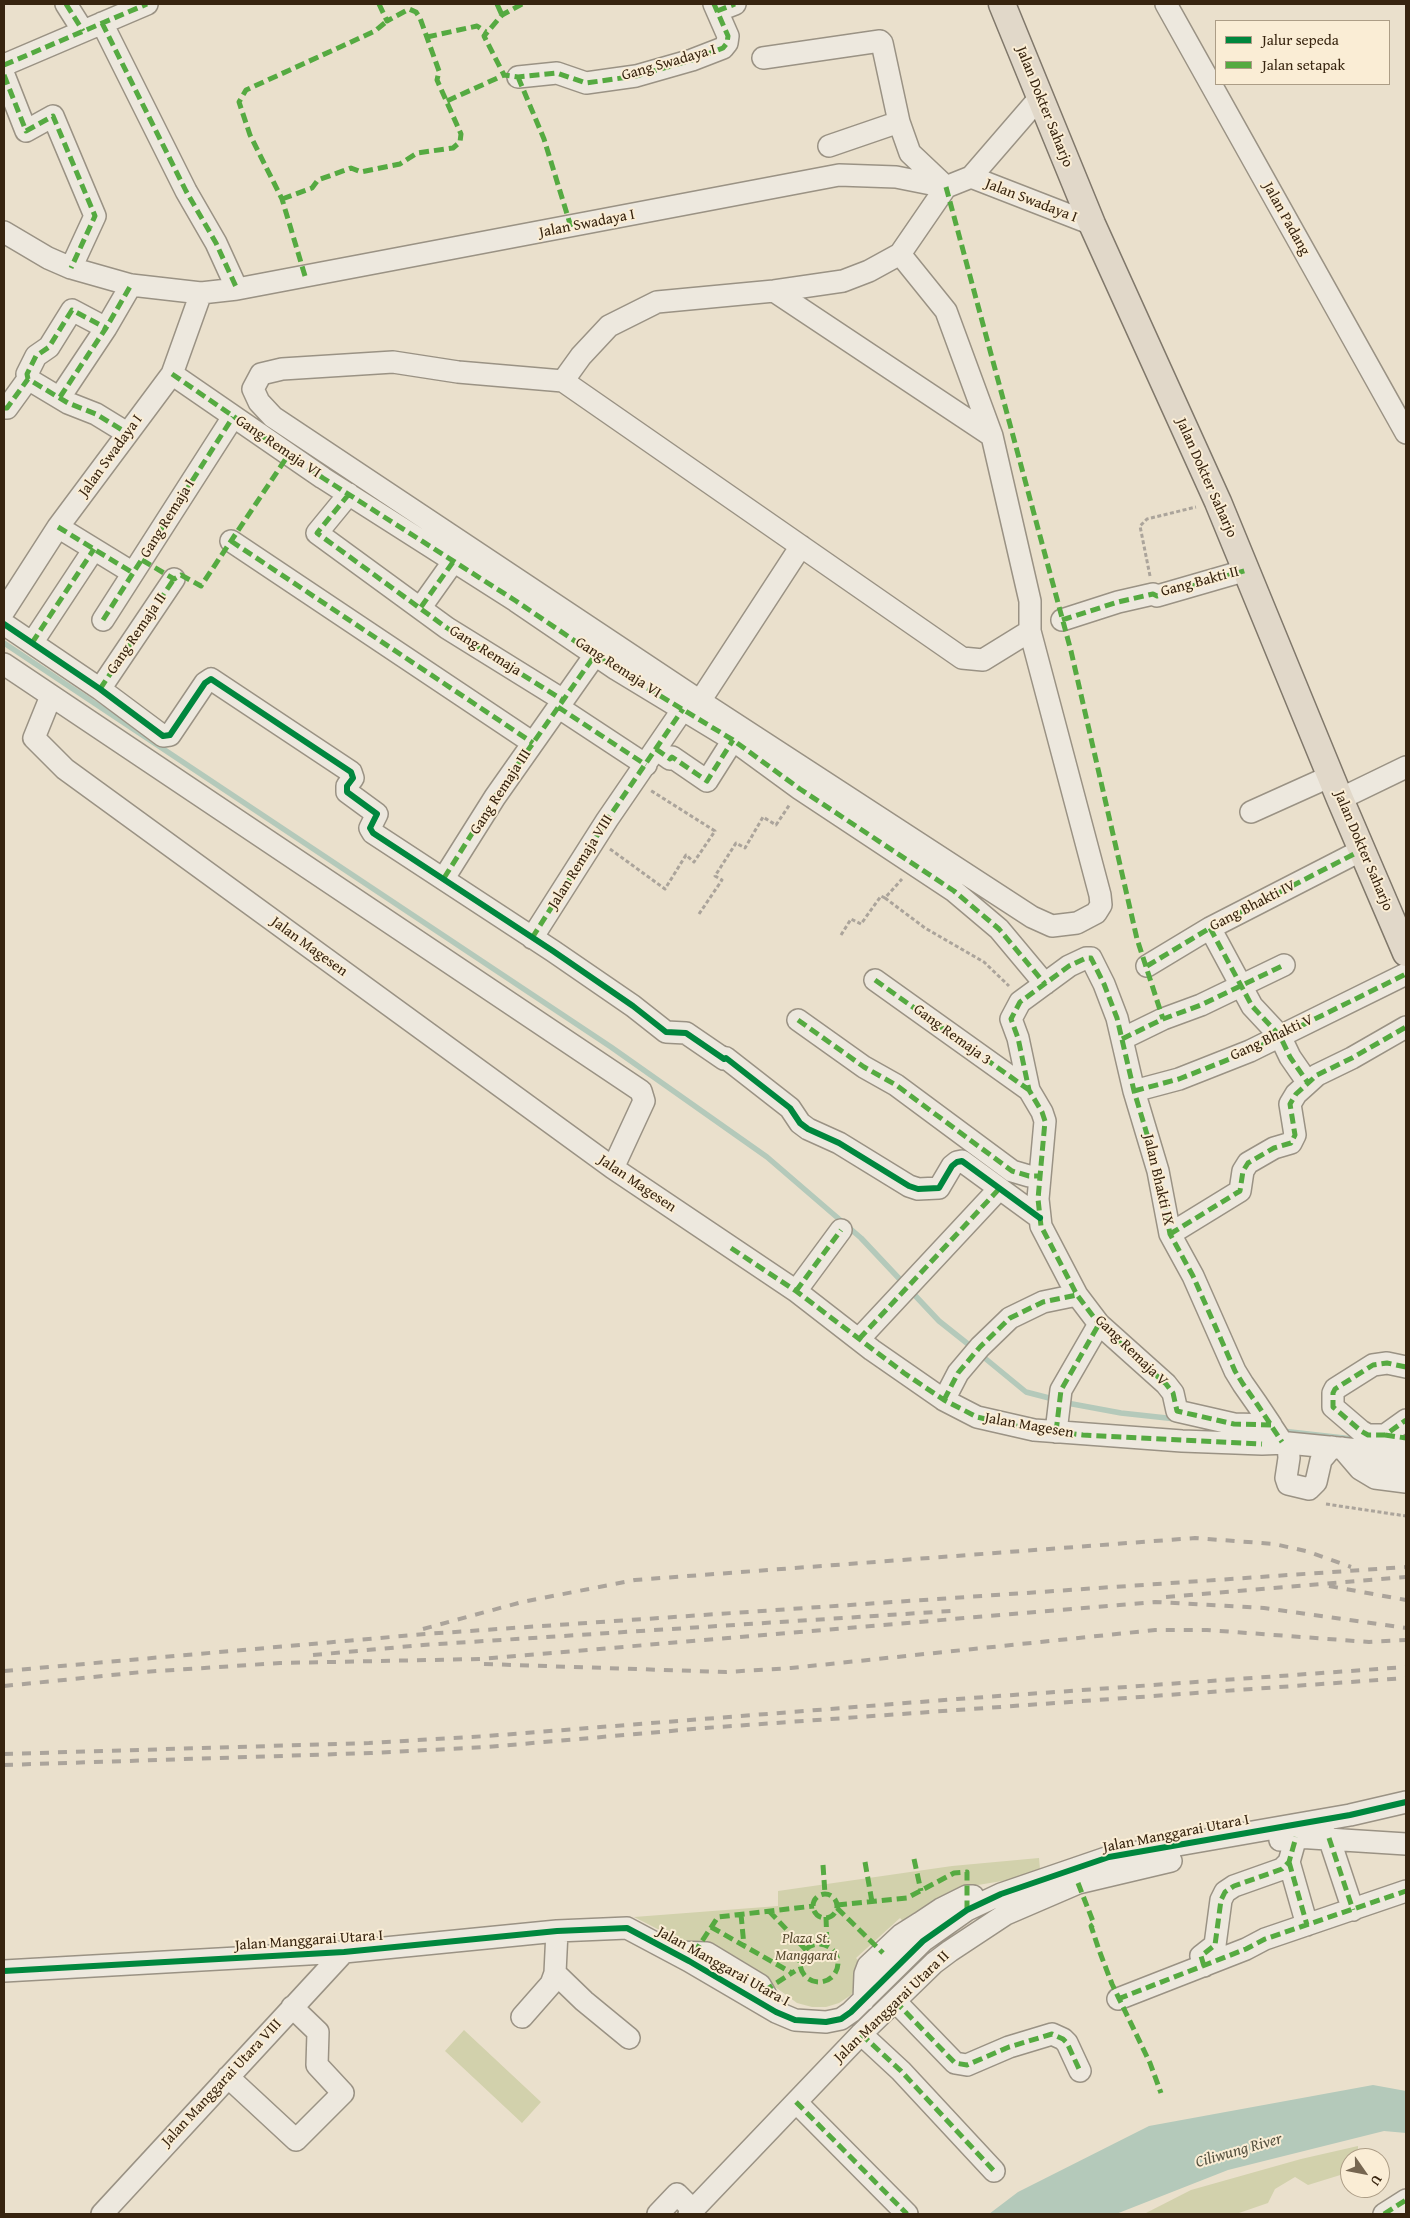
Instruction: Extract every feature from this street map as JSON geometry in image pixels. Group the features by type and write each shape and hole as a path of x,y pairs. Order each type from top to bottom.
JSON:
{"main road":[{"name":"Jalan Dokter Saharjo","path":"1002,4 1092,224 1247,570 1335,788 1406,953"}],"street":[{"path":"66,4 83,31"},
{"path":"4,65 147,4"},
{"name":"Jalan Padang","path":"1166,4 1406,433"},
{"name":"Gang Swadaya I","path":"518,77 557,73 586,83 636,76 692,60 723,48 727,43 728,36 722,6"},
{"path":"102,23 186,191 216,243 237,289"},
{"path":"563,381 581,356 609,326 657,302 774,291 843,281 869,271 900,254 946,187 910,153 899,122 882,43 877,40 763,58"},
{"path":"4,75 26,130 53,116 95,216 71,268"},
{"name":"Jalan Swadaya I","path":"4,232 71,268 131,285 201,293 237,289 839,175 896,177 946,187 971,177 1041,96"},
{"path":"829,146 899,122"},
{"name":"Jalan Swadaya I","path":"971,177 1092,224"},
{"path":"900,254 946,311 992,436 1030,601 1030,631 1100,895 1101,905 1096,913 1077,923 1052,926 1032,917 691,705 273,417 259,402 253,389 261,374 282,369 393,362 458,372 563,381 962,658 983,660 1030,631"},
{"path":"60,397 106,328 131,285"},
{"path":"774,291 992,436"},
{"name":"Jalan Swadaya I","path":"4,611 58,527 172,374 201,293"},
{"path":"4,408 7,408 28,379 27,374 36,356 49,347 72,310 106,328"},
{"name":"Gang Remaja VI","path":"172,374 349,494 595,654 691,705 733,740 800,789 912,865 954,890 988,918 1045,984"},
{"path":"28,379 80,409 96,414 127,433"},
{"name":"Gang Remaja I","path":"103,620 233,416"},
{"name":"Gang Remaja","path":"349,494 318,534 421,607 447,628 561,704 646,764 670,759 672,756 707,781 733,740"},
{"path":"58,527 133,573"},
{"path":"231,541 533,743"},
{"name":"Jalan Remaja VIII","path":"532,938 595,839 646,764 691,705 801,546"},
{"path":"32,643 94,549"},
{"path":"421,607 453,562"},
{"name":"Gang Bakti II","path":"1062,620 1118,602 1153,594 1157,596 1247,570"},
{"name":"Gang Remaja II","path":"100,689 174,579"},
{"path":"4,624 100,689 134,716 166,736 172,733 205,683 211,679 351,772 353,778 347,786 348,792 377,814 370,828 373,833 444,878 611,990 666,1032 686,1033 724,1059 726,1058 790,1108 800,1123 808,1129 839,1143 908,1186 918,1189 938,1188 952,1166 962,1161 1040,1218"},
{"name":"Gang Remaja III","path":"444,878 495,797 595,654"},
{"path":"4,664 641,1092 644,1101 612,1168"},
{"name":"Jalan Magesen","path":"51,696 34,738 65,769 612,1168 796,1291 944,1400 977,1417 1034,1430 1182,1441 1262,1444 1278,1435 1344,1449 1375,1458 1406,1463"},
{"path":"1250,812 1406,767"},
{"name":"Gang Bhakti IV","path":"1147,966 1210,928 1362,850"},
{"path":"1210,928 1240,986 1257,1012 1280,1036 1290,1057 1308,1083"},
{"name":"Jalan Bhakti IX","path":"1045,984 1069,966 1090,958 1112,1001 1134,1091 1152,1148 1170,1234 1193,1276 1235,1371 1278,1435"},
{"path":"1122,1039 1284,965"},
{"name":"Gang Bhakti V","path":"1134,1091 1179,1079 1280,1036 1406,974"},
{"name":"Gang Remaja 3","path":"875,980 1028,1090"},
{"path":"1020,1002 1045,984"},
{"name":"Gang Remaja V","path":"1020,1002 1011,1019 1018,1038 1028,1090 1042,1112 1045,1121 1038,1199 1040,1218 1044,1234 1076,1294 1099,1324 1166,1384 1173,1393 1177,1412 1278,1435"},
{"path":"798,1020 864,1067 896,1085 1012,1171 1029,1176 1040,1176"},
{"path":"1170,1234 1240,1191 1243,1171 1248,1163 1274,1148 1291,1143 1295,1135 1290,1104 1296,1094 1317,1074 1352,1058 1406,1027"},
{"path":"859,1339 1000,1189"},
{"path":"796,1291 841,1230"},
{"path":"944,1400 958,1373 975,1352 1010,1318 1043,1302 1076,1294"},
{"path":"1056,1432 1060,1398 1099,1324"},
{"path":"1406,1367 1387,1363 1373,1365 1363,1370 1334,1389 1333,1407 1361,1431 1376,1437 1384,1435 1406,1420"},
{"path":"1278,1435 1289,1458 1286,1478 1288,1484 1309,1489 1316,1482 1321,1460 1344,1449 1360,1469 1375,1478 1406,1482"},
{"path":"1384,1435 1406,1438"},
{"name":"Jalan Magesen","path":"1344,1449 1377,1445 1406,1448"},
{"name":"Jalan Manggarai Utara I","path":"4,1971 344,1952 557,1931 627,1928 776,2012 795,2020 826,2022 841,2018 864,2000 922,1941 966,1910 1001,1894 1109,1857 1350,1815 1406,1802"},
{"path":"1204,1966 1201,1956 1215,1945 1221,1900 1225,1892 1234,1886 1282,1869 1289,1862 1296,1837"},
{"name":"Jalan Manggarai Utara II","path":"691,2212 861,2034 934,1963 1006,1914 1078,1883 1146,1866 1296,1837 1406,1844"},
{"path":"1329,1838 1353,1910"},
{"path":"1289,1862 1307,1925"},
{"path":"1118,1999 1246,1950 1265,1939 1406,1891"},
{"path":"522,2017 551,1984 556,1973 557,1931"},
{"name":"Jalan Manggarai Utara VIII","path":"102,2214 344,1952"},
{"path":"556,1973 584,2001 629,2038"},
{"path":"894,2001 955,2063 967,2065 1009,2047 1052,2034 1067,2043 1080,2071"},
{"path":"228,2077 296,2140 343,2093 317,2065 318,2032 292,2007"},
{"path":"861,2034 901,2071 994,2171"},
{"path":"796,2102 907,2214"},
{"path":"658,2214 677,2194 691,2212"},
{"path":"1384,2214 1406,2200"}],"path":[{"path":"595,839 665,889 686,855 694,862 715,831 646,764"},
{"path":"699,914 722,880 715,876 736,843 745,848 763,817 776,825 800,789"},
{"path":"885,898 912,865"},
{"path":"841,935 851,919 861,924 881,896 925,928 984,962 1009,985 1006,990 1020,1002"},
{"path":"1326,1504 1406,1516"}],"green space":[{"name":"Plaza St. Manggarai","path":"1039,1858 1040,1869 1008,1880 972,1886 906,1924 900,1918 856,1958 860,1962 855,1989 851,1995 839,2003 826,2007 812,2007 797,2003 778,1989 706,1948 687,1944 634,1917 778,1906 778,1891 952,1866"},
{"path":"464,2030 541,2102 522,2123 445,2051"},
{"path":"1340,2150 1340,2175 1308,2185 1295,2177 1275,2189 1268,2203 1236,2214 1144,2214 1191,2190"}],"water":[{"name":"Ciliwung River","path":"1373,2085 1406,2091 1406,2133 1384,2131 1228,2170 1116,2214 989,2214 1018,2192 1149,2126"}],"waterway":[{"path":"4,643 611,1047 767,1157 861,1238 939,1321 973,1348"},
{"path":"981,1355 1026,1392 1053,1399"},
{"path":"1067,1403 1121,1413 1176,1419"},
{"path":"1282,1431 1353,1439"}],"railway":[{"path":"423,1629 522,1602 635,1580 1195,1538 1274,1544 1306,1551 1351,1567"},
{"path":"4,1671 425,1634 1406,1567"},
{"path":"1166,1597 1406,1577"},
{"path":"1329,1586 1406,1600"},
{"path":"4,1686 142,1672 280,1663 480,1659 1155,1602 1264,1608 1406,1628"},
{"path":"313,1655 423,1645 951,1611"},
{"path":"484,1664 726,1672 791,1668 1155,1630 1207,1630 1369,1642 1406,1640"},
{"path":"4,1754 369,1743 487,1736 957,1699 1406,1667"},
{"path":"4,1765 371,1753 487,1747 705,1728 1406,1678"}],"marked path":[{"path":"66,4 83,31"},
{"path":"4,65 147,4"},
{"path":"282,199 312,188 318,180 351,168 361,172 400,164 417,153 453,148 460,142 461,134 437,80 439,71 420,18 416,12 409,9 387,21 379,4"},
{"path":"497,4 502,15"},
{"path":"522,4 502,15 484,36 504,75 518,77 557,73 586,83 636,76 692,60 723,48 727,43 728,36 714,4"},
{"path":"717,11 735,4"},
{"path":"305,276 282,199 250,135 239,102 246,90 375,31 387,21"},
{"path":"102,23 186,191 216,243 237,289"},
{"path":"427,37 477,26 486,32"},
{"path":"4,75 26,131 53,116 95,216 71,268"},
{"path":"447,101 504,75"},
{"path":"518,77 544,139 571,227"},
{"path":"946,187 1071,651 1137,939 1163,1019"},
{"path":"60,397 106,328 131,285"},
{"path":"28,379 27,374 36,356 49,347 72,310 106,328"},
{"path":"172,374 323,478 516,601 616,669 733,740 800,789 954,891 999,929 1045,984"},
{"path":"4,408 7,408 28,379 68,403 96,414 127,433"},
{"path":"103,620 233,417"},
{"path":"142,560 174,579 181,575 201,586 289,454"},
{"path":"349,494 317,533 447,628 563,700"},
{"path":"58,527 133,573"},
{"path":"231,541 533,743"},
{"path":"32,643 94,549"},
{"path":"421,607 453,562"},
{"path":"1062,620 1118,602 1153,594 1157,596 1247,570"},
{"path":"100,689 174,579"},
{"path":"444,878 495,797 595,655"},
{"path":"558,707 646,765"},
{"path":"532,938 607,820 683,709"},
{"path":"656,749 670,759 672,757 707,781 733,740"},
{"path":"1147,966 1210,928 1362,850"},
{"path":"1210,928 1252,1006 1280,1036 1290,1057 1308,1083"},
{"path":"1271,1425 1234,1424 1177,1411 1173,1393 1166,1384 1099,1324 1077,1295 1041,1226 1038,1199 1045,1121 1029,1090 1018,1038 1011,1019 1020,1002 1069,966 1086,958 1091,958 1104,984 1117,1018 1134,1091 1158,1171 1170,1234 1193,1276 1235,1371 1243,1384 1257,1404 1271,1425 1282,1442"},
{"path":"1122,1039 1163,1019 1201,1005 1284,965"},
{"path":"1134,1091 1179,1079 1250,1051 1406,974"},
{"path":"875,980 1029,1090"},
{"path":"798,1020 864,1067 896,1085 1012,1171 1029,1176 1040,1176"},
{"path":"1170,1234 1240,1191 1243,1171 1248,1163 1274,1148 1291,1143 1295,1135 1290,1104 1296,1094 1317,1075 1352,1058 1406,1027"},
{"path":"859,1339 999,1189"},
{"path":"796,1291 841,1230"},
{"path":"731,1248 796,1291 904,1373 944,1400 977,1417 1034,1430 1083,1435 1262,1444"},
{"path":"944,1400 958,1373 980,1347 1010,1318 1043,1302 1077,1295"},
{"path":"1056,1432 1061,1390 1099,1324"},
{"path":"1406,1367 1387,1363 1373,1365 1335,1389 1333,1393 1333,1407 1368,1435 1385,1435 1406,1420"},
{"path":"1385,1435 1406,1438"},
{"path":"1204,1966 1201,1956 1215,1945 1221,1900 1225,1892 1234,1886 1282,1869 1289,1862 1296,1837"},
{"path":"1329,1838 1353,1910"},
{"path":"914,1859 921,1891"},
{"path":"865,1862 872,1902"},
{"path":"1289,1862 1307,1925"},
{"path":"823,1865 825,1894"},
{"path":"837,1905 907,1898 954,1873 967,1872 967,1910"},
{"path":"1078,1883 1094,1924 1091,1926 1112,1984 1150,2063 1161,2093"},
{"path":"1118,1999 1246,1949 1265,1939 1406,1891"},
{"path":"825,1894 833,1898 837,1906 833,1914 825,1918 817,1914 813,1906 817,1898 825,1894"},
{"path":"694,1953 718,1917 814,1906"},
{"path":"837,1908 883,1953"},
{"path":"769,1911 806,1950"},
{"path":"741,1914 744,1946"},
{"path":"826,1917 827,1946"},
{"path":"711,1927 792,1973"},
{"path":"819,1944 832,1950 838,1963 832,1976 819,1982 806,1976 800,1963 806,1950 819,1944"},
{"path":"764,1991 795,1971"},
{"path":"895,2001 955,2063 967,2065 1009,2047 1052,2034 1067,2043 1080,2071"},
{"path":"861,2034 901,2071 994,2171"},
{"path":"796,2102 907,2214"},
{"path":"1384,2214 1406,2200"}],"cycle path":[{"path":"4,624 100,689 163,736 170,735 205,683 211,679 351,772 353,778 347,786 347,792 377,814 370,828 373,833 553,951 633,1006 666,1032 686,1033 724,1059 726,1058 790,1108 800,1123 808,1129 839,1143 909,1186 918,1189 939,1188 952,1166 962,1161 1040,1218"},
{"path":"4,1971 344,1952 557,1931 627,1928 689,1961 776,2012 795,2020 826,2022 841,2019 851,2012 923,1941 967,1910 1001,1894 1109,1857 1350,1815 1406,1802"}]}
